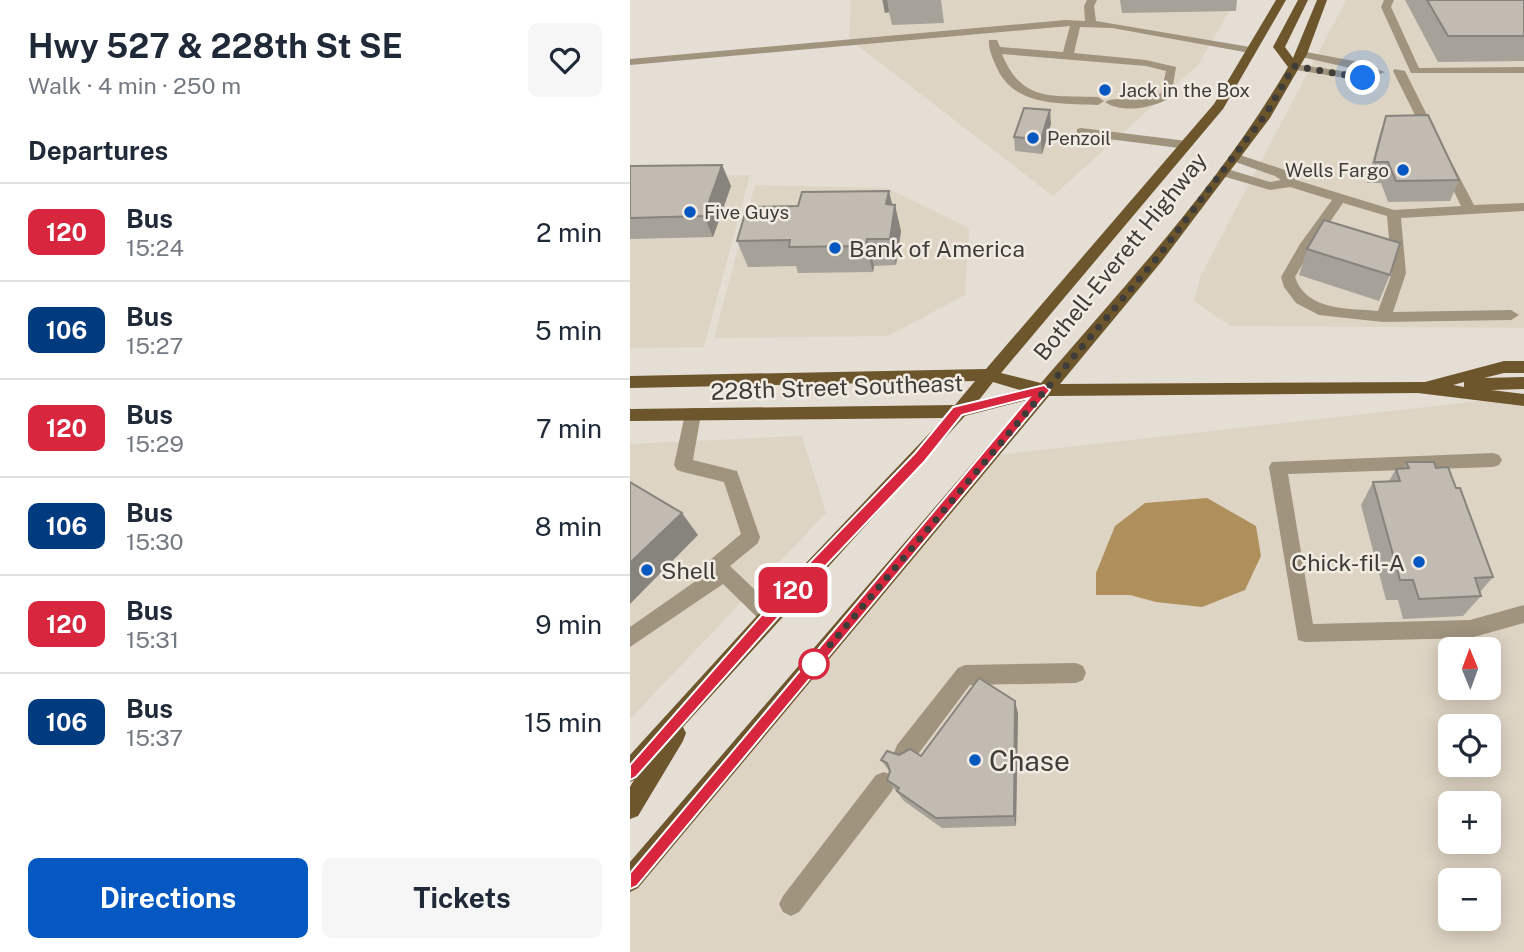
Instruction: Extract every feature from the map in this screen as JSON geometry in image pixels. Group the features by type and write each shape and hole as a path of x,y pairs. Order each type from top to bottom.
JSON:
{"main road":[{"name":"Bothell-Everett Highway","path":"630,771 769,616 920,457 1187,145 1219,106 1281,0"},
{"path":"1294,66 1279,47 1303,0"},
{"name":"Bothell-Everett Highway","path":"630,880 1157,258 1266,114 1301,54 1322,0"},
{"name":"228th Street Southeast","path":"1418,387 1504,367 1524,367"},
{"name":"228th Street Southeast","path":"630,382 988,375 1044,390"},
{"path":"1418,387 1524,383"},
{"name":"228th Street Southeast","path":"630,415 958,411 1044,390 1418,387 1524,400"},
{"path":"630,808 695,699"}],"lane":[{"path":"1091,23 1089,6 1092,0"},
{"path":"1389,0 1386,7 1415,71"},
{"path":"1068,56 1076,23"},
{"path":"630,62 1076,23 1091,23 1250,50"},
{"path":"989,29 995,50 1008,80 1017,88 1038,96 1140,106 1155,103 1167,95 1172,79 1172,69 1146,63 995,50"},
{"path":"1301,54 1355,64 1379,72"},
{"path":"1294,66 1363,78 1379,72 1399,71 1524,70"},
{"path":"1399,71 1469,209"},
{"path":"1081,132 1187,145"},
{"path":"1234,157 1280,173 1292,183 1394,214 1524,207"},
{"path":"1224,172 1270,186 1292,183"},
{"path":"1340,198 1289,277 1291,287 1301,299 1320,310 1383,317 1511,314"},
{"path":"1383,317 1399,274 1394,214"},
{"path":"693,414 682,465 731,476 751,537 717,566 769,616"},
{"path":"1493,460 1278,467 1305,633 1471,629 1524,614"},
{"path":"630,638 724,572"},
{"path":"905,753 965,675 1076,673"},
{"path":"791,904 884,783"}],"shaded area":[{"path":"851,0 1236,0 1198,65 1053,196 849,39"},
{"path":"1346,0 1524,0 1524,328 1230,326 1194,301 1201,275"},
{"path":"750,175 704,347 630,348 630,177"},
{"path":"755,185 887,188 969,228 965,295 888,336 714,338"},
{"path":"1524,396 1524,952 630,952 630,891 997,455"},
{"path":"802,436 826,513 630,719 630,444"},
{"path":"1207,498 1256,526 1261,556 1245,590 1202,607 1156,602 1130,595 1096,595 1096,573 1115,526 1145,503"}],"building":[{"path":"1427,0 1524,0 1524,36 1448,36"},
{"path":"1024,108 1050,110 1041,139 1014,137"},
{"path":"1428,115 1459,180 1396,181 1388,162 1374,162 1386,116"},
{"path":"722,165 704,216 630,218 630,166"},
{"path":"889,191 886,204 895,205 890,239 867,239 866,246 789,247 790,240 737,241 747,207 798,206 802,192"},
{"path":"1324,220 1400,243 1390,275 1307,249"},
{"name":"Chick-fil-A","path":"1406,462 1434,462 1436,468 1448,467 1456,488 1460,488 1493,577 1475,578 1481,596 1419,599 1413,580 1400,580 1373,482 1400,481 1396,469 1409,468"},
{"path":"630,482 682,513 630,563"},
{"name":"Chase","path":"979,678 1015,701 1014,816 936,818 897,791 899,788 887,780 890,771 887,763 881,760 887,751 899,755 910,749 921,756"}],"bus line":[{"name":"120","path":"630,771 792,590 920,457 958,411 1044,390 630,880"}],"place":[{"name":"Jack in the Box","path":"1105,90"},
{"name":"Penzoil","path":"1033,138"},
{"name":"Wells Fargo","path":"1403,170"},
{"name":"Five Guys","path":"690,212"},
{"name":"Bank of America","path":"835,248"},
{"name":"Chick-fil-A","path":"1419,562"},
{"name":"Shell","path":"647,570"},
{"name":"Chase","path":"975,760"}],"route":[{"path":"814,664 1157,258 1266,114 1294,66 1363,78"}]}
